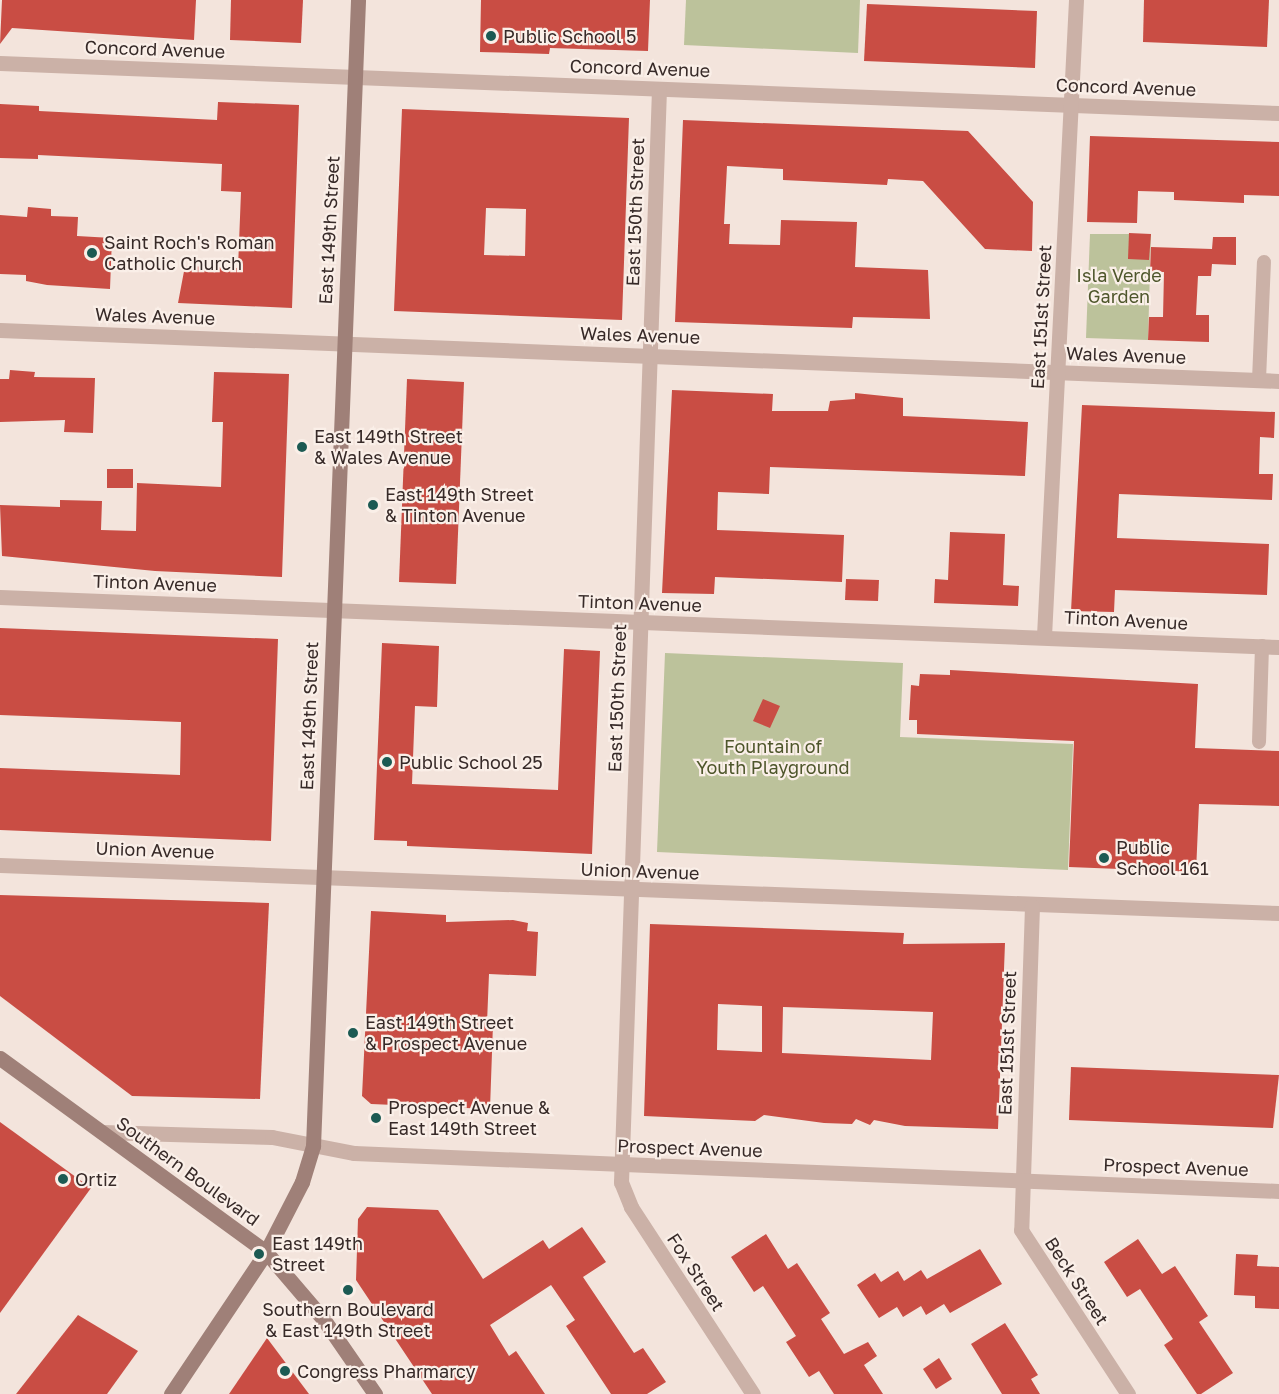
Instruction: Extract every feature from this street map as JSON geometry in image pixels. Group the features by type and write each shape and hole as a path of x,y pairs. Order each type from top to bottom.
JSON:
{"main road":[{"name":"East 149th Street","path":"171,1394 266,1252 302,1182 313,1146 358,0"},
{"name":"Southern Boulevard","path":"0,1058 266,1252 324,1320 375,1394"}],"street":[{"name":"East 151st Street","path":"1044,636 1076,0"},
{"name":"Concord Avenue","path":"0,63 1279,113"},
{"name":"East 150th Street","path":"621,1165 659,89"},
{"name":"Wales Avenue","path":"0,330 1279,381"},
{"name":"Tinton Avenue","path":"0,597 639,623 1044,636 1279,647"},
{"name":"Union Avenue","path":"0,865 324,876 1032,906 1279,913"},
{"name":"East 151st Street","path":"1021,1181 1032,906"},
{"name":"Prospect Avenue","path":"102,1132 272,1137 354,1153 1279,1191"},
{"name":"Fox Street","path":"621,1165 631,1207 753,1394"},
{"name":"Beck Street","path":"1021,1181 1021,1230 1128,1394"}],"lane":[{"path":"1259,380 1264,262"},
{"path":"1259,742 1262,646"}],"green space":[{"path":"686,0 860,0 858,53 684,45"},
{"name":"Isla Verde Garden","path":"1090,234 1151,234 1148,340 1086,338"},
{"name":"Fountain of Youth Playground","path":"665,653 903,663 900,737 1073,744 1068,870 657,852"}],"building":[{"path":"2,0 196,0 194,40 12,28 0,44"},
{"path":"231,0 303,0 301,43 230,40"},
{"path":"481,0 650,0 648,51 550,48 549,54 480,52"},
{"path":"1144,0 1269,0 1267,47 1143,42"},
{"path":"867,4 1037,11 1035,68 864,61"},
{"path":"218,102 299,105 292,308 178,303 185,266 238,268 241,192 221,191 222,164 38,155 38,159 0,158 0,104 39,106 39,111 217,120"},
{"path":"402,109 629,118 622,320 394,311","holes":["486,208 526,209 525,256 484,255"]},
{"path":"683,120 968,131 1033,202 1032,251 985,249 923,181 888,179 887,185 783,180 783,169 727,166 724,224 730,224 729,244 780,245 781,220 857,222 855,267 928,270 930,319 853,317 852,328 675,322"},
{"path":"1090,136 1279,142 1279,196 1244,195 1244,203 1174,200 1174,192 1138,191 1137,223 1087,222"},
{"path":"28,207 51,209 51,216 78,217 77,236 112,238 110,289 47,285 26,281 26,275 0,274 0,215 27,217"},
{"path":"1129,233 1151,234 1149,260 1128,259"},
{"path":"1213,237 1236,237 1236,265 1212,264 1211,276 1198,276 1196,315 1209,315 1209,342 1148,340 1149,317 1163,317 1164,272 1150,272 1151,247 1212,249"},
{"path":"10,370 35,372 34,377 95,378 93,433 64,432 65,420 0,422 0,379 9,379"},
{"path":"214,372 289,374 282,577 155,571 2,556 0,505 60,507 60,500 102,501 101,530 136,531 137,483 221,487 223,422 212,422"},
{"path":"407,379 464,382 456,584 399,582"},
{"path":"672,390 773,394 772,411 828,411 830,401 855,399 855,393 903,398 903,416 1028,422 1025,476 770,467 769,494 718,492 717,530 844,535 842,582 715,577 714,594 662,593"},
{"path":"1082,405 1275,412 1274,438 1260,437 1259,474 1273,474 1272,500 1119,494 1117,538 1269,544 1267,595 1115,590 1114,612 1071,611"},
{"path":"107,469 133,469 133,488 107,488"},
{"path":"950,532 1005,534 1003,585 1019,586 1018,606 934,603 935,579 948,580"},
{"path":"846,579 879,580 878,601 845,600"},
{"path":"0,628 278,639 271,841 0,830 0,768 180,775 181,722 0,715"},
{"path":"382,643 439,646 437,707 415,706 412,784 558,790 564,649 600,651 592,854 407,846 407,841 374,840"},
{"path":"950,670 1198,684 1195,748 1279,751 1279,806 1199,804 1196,872 1069,867 1074,741 917,734 917,720 909,720 911,685 919,686 920,674 950,675"},
{"path":"763,699 780,706 770,728 753,721"},
{"path":"0,895 269,903 260,1099 132,1096 0,996"},
{"path":"371,911 446,915 446,922 513,920 528,923 527,931 538,932 536,976 489,974 487,1023 493,1024 490,1109 371,1104 362,1096"},
{"path":"650,924 904,933 903,944 1005,943 998,1129 905,1126 874,1120 870,1125 856,1119 852,1124 824,1123 764,1115 755,1121 644,1116","holes":["718,1004 762,1006 762,1052 717,1050","783,1007 933,1012 931,1060 782,1053"]},
{"path":"1071,1067 1279,1075 1273,1128 1069,1120"},
{"path":"0,1122 91,1188 0,1313"},
{"path":"367,1207 438,1210 483,1279 543,1240 549,1249 582,1227 606,1262 583,1277 634,1353 643,1348 666,1382 647,1394 611,1394 566,1326 575,1320 551,1285 490,1325 509,1356 516,1351 545,1394 432,1394 356,1280 358,1219"},
{"path":"766,1234 788,1269 797,1263 830,1313 821,1319 844,1354 868,1342 877,1356 864,1365 883,1394 834,1394 819,1371 809,1377 786,1342 796,1336 763,1286 754,1292 731,1257"},
{"path":"1138,1239 1162,1274 1175,1266 1208,1316 1199,1322 1233,1373 1201,1394 1197,1394 1164,1345 1173,1339 1140,1289 1127,1297 1104,1262"},
{"path":"980,1249 1002,1284 950,1313 944,1304 926,1315 921,1306 903,1317 897,1307 879,1318 857,1285 875,1273 881,1282 898,1271 904,1281 921,1270 927,1279"},
{"path":"1236,1254 1258,1255 1257,1266 1279,1267 1279,1309 1255,1308 1255,1296 1234,1295"},
{"path":"78,1315 138,1351 107,1394 16,1394"},
{"path":"1005,1323 1038,1375 1031,1379 1040,1394 1002,1394 971,1344"},
{"path":"267,1338 309,1394 229,1394"},
{"path":"939,1358 952,1379 936,1389 923,1369"}],"place":[{"name":"Public School 5","path":"491,36"},
{"name":"Saint Roch's Roman Catholic Church","path":"92,253"},
{"name":"East 149th Street & Wales Avenue","path":"302,447"},
{"name":"East 149th Street & Tinton Avenue","path":"373,505"},
{"name":"Public School 25","path":"387,762"},
{"name":"Public School 161","path":"1104,858"},
{"name":"East 149th Street & Prospect Avenue","path":"353,1033"},
{"name":"Prospect Avenue & East 149th Street","path":"376,1118"},
{"name":"Ortiz","path":"63,1179"},
{"name":"East 149th Street","path":"259,1254"},
{"name":"Southern Boulevard & East 149th Street","path":"348,1290"},
{"name":"Congress Pharmarcy","path":"285,1371"}]}
